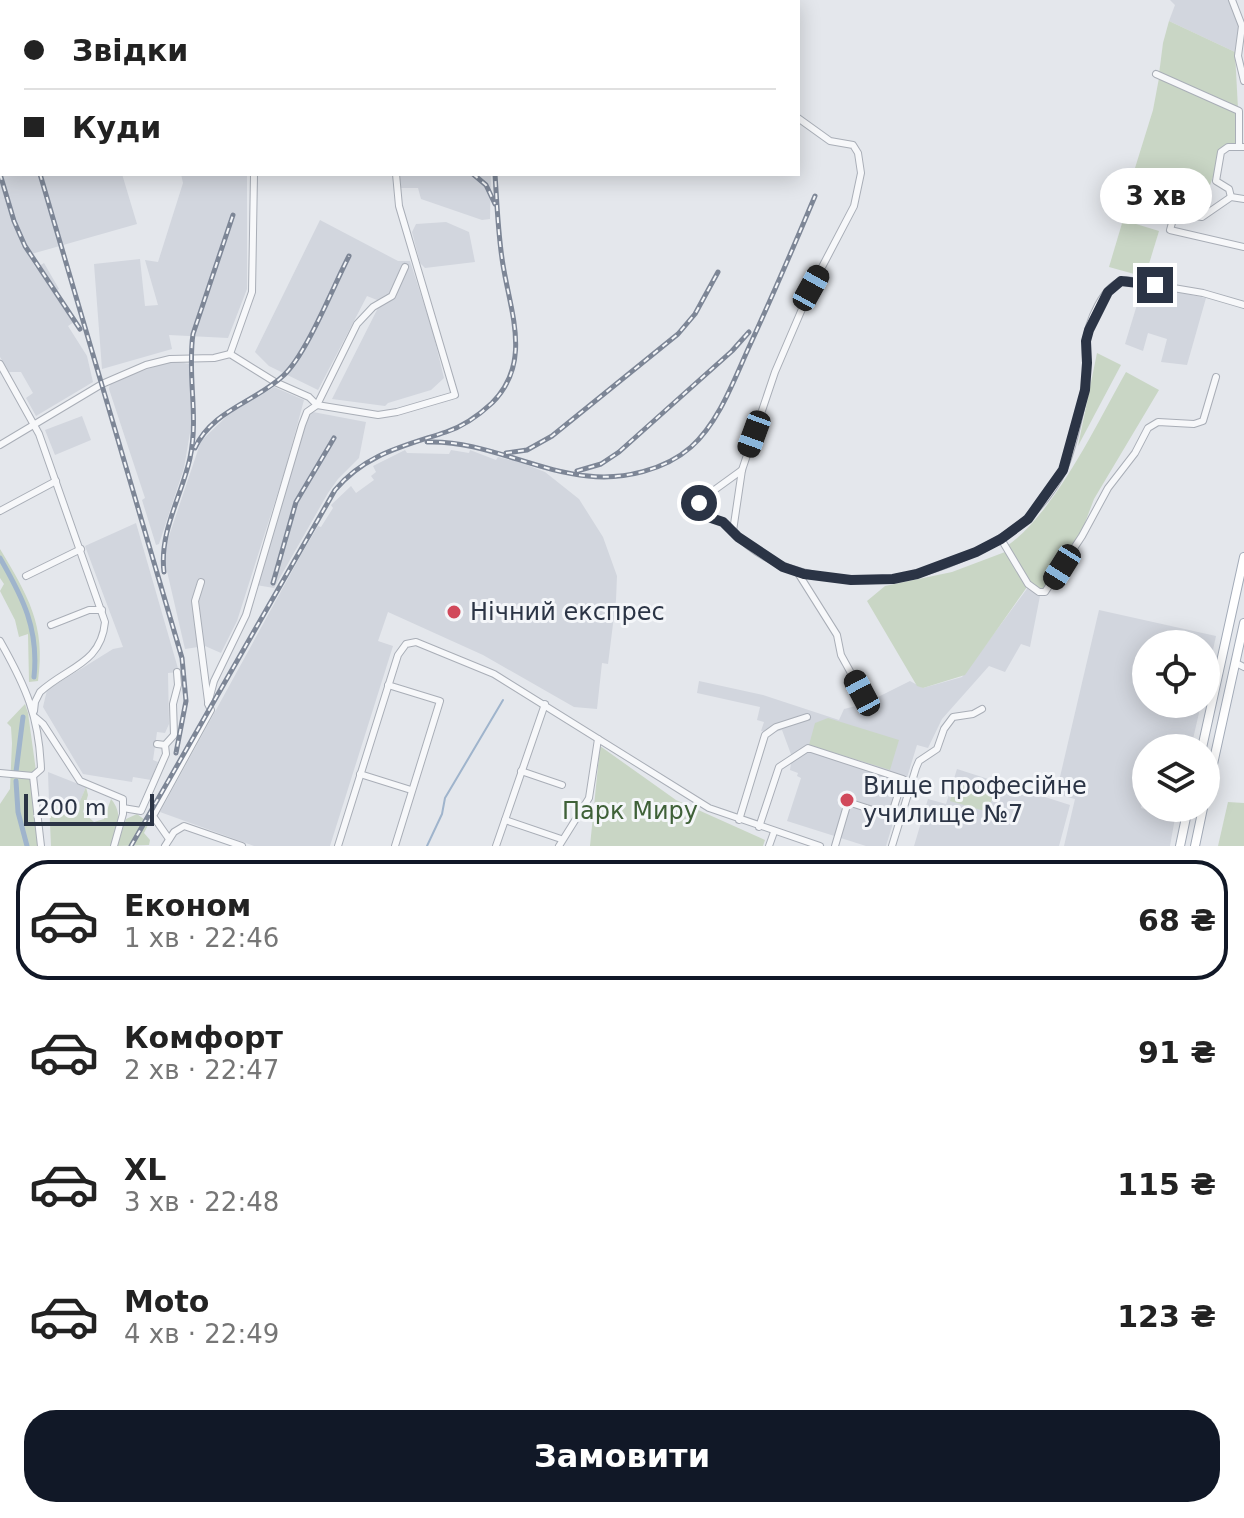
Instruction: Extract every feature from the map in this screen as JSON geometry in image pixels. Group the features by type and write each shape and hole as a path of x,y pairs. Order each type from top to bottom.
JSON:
{"main road":[{"path":"1205,734 1244,557"},
{"path":"1218,734 1240,665 1238,651 1244,623"},
{"path":"1225,648 1238,651"},
{"path":"1180,846 1185,822"},
{"path":"1195,846 1200,822"}],"street":[{"path":"1232,0 1242,26 1238,56 1244,81"},
{"path":"1156,74 1239,111 1242,147 1222,150 1216,178 1218,183 1229,189 1231,197"},
{"path":"733,531 732,521 742,470 788,340 854,206 861,173 858,153 853,145 830,141 800,119"},
{"path":"230,354 252,292 254,176"},
{"path":"0,445 102,384 146,365 170,359 203,359 230,354 275,382 309,397 317,405 378,415 455,395 399,206 396,176"},
{"path":"1244,199 1231,197 1202,217 1175,212 1170,230 1244,247"},
{"path":"208,704 214,681 246,615 307,412 317,405 357,324 373,307 392,296 405,267"},
{"path":"742,470 702,499 697,507 702,515 723,522 776,563 798,573 851,580 901,578 951,563 1001,539 1028,519 1063,470 1085,390 1089,330 1099,306 1114,285 1126,280 1203,293 1244,305"},
{"path":"0,364 4,378 34,423 105,622 104,635 96,652 40,692 35,702 41,769 33,776 0,773"},
{"path":"1001,539 1028,584 1039,592 1045,592 1148,428 1158,422 1194,424 1203,421 1216,377"},
{"path":"0,511 56,481"},
{"path":"26,576 81,549"},
{"path":"798,573 837,635 841,655 862,693"},
{"path":"201,582 195,601 211,710 153,816 167,843 177,829 189,827 242,846"},
{"path":"51,625 89,610 102,610"},
{"path":"0,641 35,714 80,781 123,799 119,833 114,846"},
{"path":"338,846 398,655 402,647 411,642 434,648 494,674 686,796 739,820 820,846"},
{"path":"123,808 141,811 166,754 161,745 174,735 173,704 178,685 177,672"},
{"path":"388,685 440,701 395,846"},
{"path":"27,692 40,692"},
{"path":"496,846 545,704"},
{"path":"892,846 919,761 937,749 944,729 953,717 973,714 982,709"},
{"path":"739,820 765,735 776,727 807,717"},
{"path":"505,820 560,843 589,798 598,739"},
{"path":"759,827 779,767 805,749 903,779 891,816 848,802 835,846"},
{"path":"521,771 562,785"},
{"path":"360,774 411,790"},
{"path":"33,776 41,846"},
{"path":"769,846 774,832"}],"shaded area":[{"path":"1170,0 1234,0 1240,15 1235,52 1169,21 1175,5"},
{"path":"0,176 123,176 137,224 28,255 36,268 44,263 59,289 54,293 74,322 68,326 87,356 93,382 36,416 26,398 33,393 21,372 9,372 0,357"},
{"path":"181,176 247,176 247,289 228,338 169,335 172,349 102,369 94,264 140,259 145,306 158,305 145,260 158,262 183,183"},
{"path":"399,176 491,176 490,219 482,220 421,199 418,188 401,188"},
{"path":"320,220 398,261 410,261 444,378 431,390 385,406 332,399 382,300 367,296 318,390 269,366 255,352"},
{"path":"446,222 469,232 475,262 425,268 420,263 412,232 416,224"},
{"path":"1143,285 1206,298 1187,365 1161,362 1167,339 1148,333 1143,351 1125,344"},
{"path":"171,361 190,364 193,415 184,468 159,544 156,545 142,500 145,498 109,389 110,383 116,380"},
{"path":"274,387 304,400 237,621 221,653 205,646 185,649 163,554 201,441 229,414"},
{"path":"313,412 366,422 359,458 328,493 274,588 256,585 294,458 309,414"},
{"path":"82,416 91,440 55,455 45,430"},
{"path":"405,450 407,453 449,454 451,450 469,453 470,450 496,460 498,457 522,463 545,472 579,499 603,537 617,576 608,664 602,663 597,709 574,707 483,655 388,612 378,641 393,646 330,846 254,846 160,812 302,553 333,508 331,505 351,486 356,493 374,480 371,476 376,472 373,466"},
{"path":"136,523 179,672 168,673 169,724 165,733 157,732 153,760 158,762 151,780 133,777 132,782 83,774 43,707 47,690 113,649 123,647 85,546"},
{"path":"1029,586 1040,596 1030,647 1021,644 1005,672 989,666 942,719 928,748 917,745 886,846 866,846 787,821 801,778 790,770 792,757 782,730 771,733 761,731 764,722 757,720 760,707 697,693 699,681 763,695 839,720 844,709 864,704 910,681 923,688 962,677"},
{"path":"1099,610 1189,630 1132,630 1132,718 1198,718 1194,734 1132,734 1132,822 1174,822 1170,846 1064,846 1075,799 1056,794"},
{"name":"Вище професійне училище №7","path":"957,769 1070,805 1059,846 914,846 928,799 946,804"},
{"path":"48,772 86,787 75,814 49,802"}],"green space":[{"path":"1169,21 1235,52 1238,109 1159,74"},
{"path":"1159,78 1237,112 1239,144 1223,147 1201,212 1185,207 1186,203 1133,186"},
{"path":"1123,220 1159,231 1145,277 1109,267"},
{"path":"1097,353 1121,365 1078,446"},
{"path":"1126,372 1159,390 1094,499 1083,528 1053,578 1041,591 1026,577 1007,546 1025,531 1058,490"},
{"path":"0,549 19,582 37,627 38,681 29,682 28,634 19,637 15,620 0,591 4,584 0,578"},
{"path":"1005,552 1027,587 965,675 923,688 917,686 867,601 885,586 952,572"},
{"path":"25,704 36,771 40,846 0,846 0,804 10,789 12,743 11,727 7,723"},
{"path":"828,718 899,740 890,770 809,745 815,723"},
{"name":"Парк Миру","path":"600,746 676,800 765,840 763,846 590,846"},
{"path":"956,781 994,792 988,812 950,801"},
{"path":"86,787 88,795 83,812 94,822 104,819 111,799 115,805 118,822 111,846 51,846 49,802 75,813"},
{"path":"1228,802 1244,803 1244,846 1218,846"},
{"path":"137,814 149,823 144,833 150,840 149,845 117,846 126,819"}],"waterway":[{"path":"0,558 28,614 34,644 34,677"},
{"path":"427,846 442,814 445,798 503,700"},
{"path":"16,772 23,717"},
{"path":"16,781 18,812 27,846"}],"railway":[{"path":"1,176 25,246 80,329"},
{"path":"41,176 182,658 186,701 176,753"},
{"path":"475,176 486,185 495,204"},
{"path":"131,846 335,490 372,460 465,424 492,403 504,388 512,371 516,337 501,254 495,176"},
{"path":"427,442 468,446 568,473 601,477 643,472 681,455 701,437 725,400 815,196"},
{"path":"164,572 168,528 192,442 193,334 233,215"},
{"path":"195,448 212,424 273,384 293,365 349,256"},
{"path":"506,453 527,450 552,436 678,334 695,314 718,272"},
{"path":"577,471 601,464 619,452 732,351 749,332"},
{"path":"273,583 296,502 334,438"}],"place":[{"name":"Нічний експрес","path":"454,612"},
{"name":"Вище професійне училище №7","path":"847,800"}],"route":[{"path":"699,503 697,507 702,515 728,525 738,537 776,563 804,574 851,580 893,579 934,569 976,552 1011,533 1028,519 1063,470 1085,390 1086,341 1093,319 1108,292 1114,285 1126,280 1155,285"}]}
